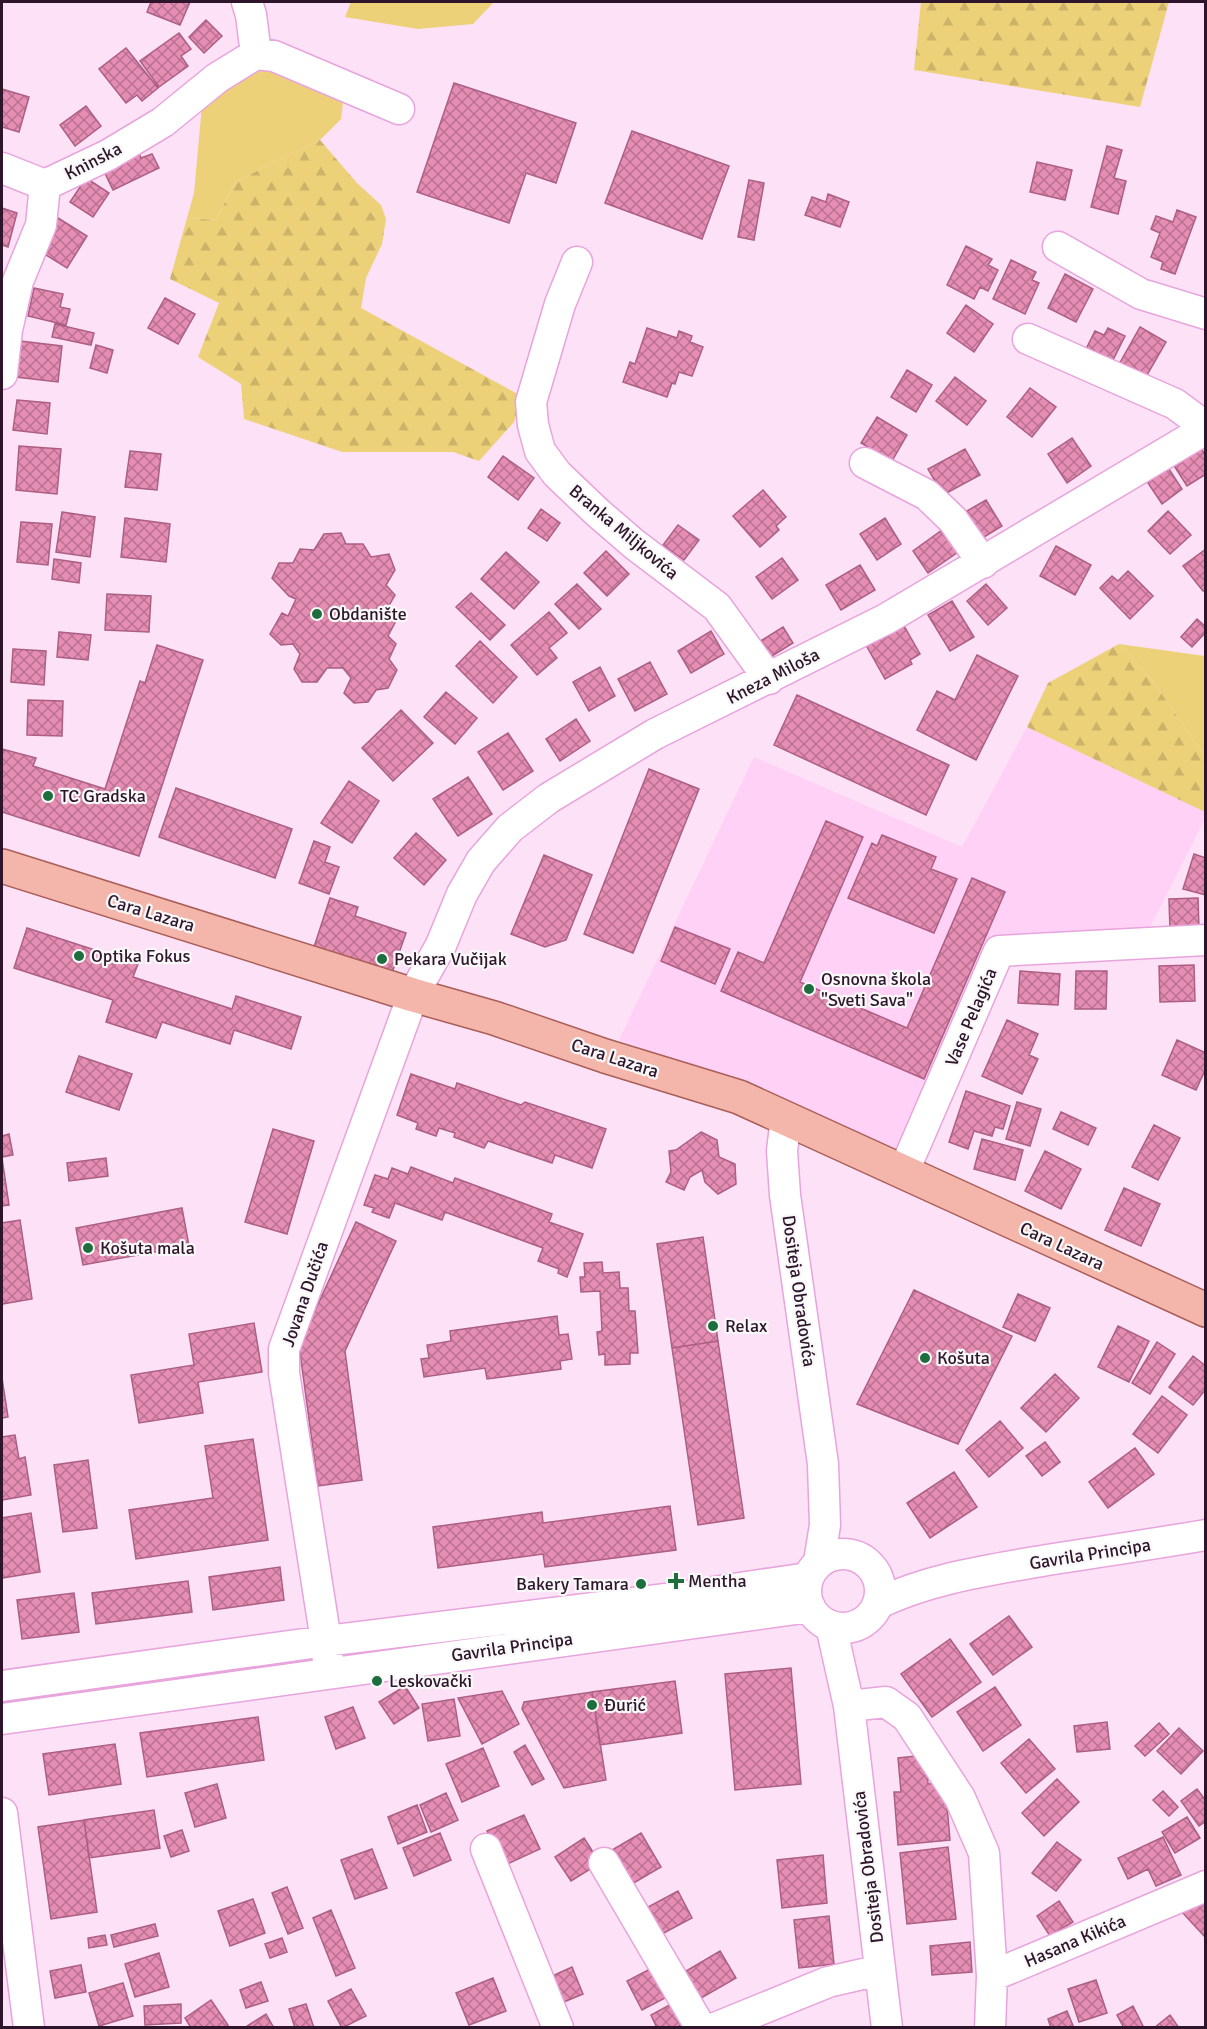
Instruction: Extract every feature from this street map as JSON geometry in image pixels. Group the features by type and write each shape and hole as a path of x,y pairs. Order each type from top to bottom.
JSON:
{"main road":[{"name":"Cara Lazara","path":"2,866 413,995 494,1018 605,1056 739,1097 1206,1310"}],"street":[{"path":"247,2 256,54 274,56 399,109"},
{"name":"Kninska","path":"2,374 7,330 18,281 42,225 45,185 108,155 163,122 217,78 256,54"},
{"path":"2,168 45,185"},
{"path":"1058,247 1142,294 1206,314"},
{"name":"Branka Miljkovića","path":"577,261 560,304 531,402 534,433 540,451 557,474 598,513 634,544 717,607 769,679"},
{"path":"1028,339 1175,404 1206,428"},
{"name":"Kneza Miloša","path":"413,995 441,945 462,894 481,861 510,828 549,798 655,734 886,619 1206,428"},
{"path":"865,463 927,495 953,520 983,563"},
{"name":"Vase Pelagića","path":"903,1173 999,951 1206,940"},
{"name":"Jovana Dučića","path":"329,1672 284,1372 284,1349 413,995"},
{"name":"Dositeja Obradovića","path":"786,1118 782,1151 785,1195 823,1464 825,1526 849,1706 886,2028"},
{"name":"Dositeja Obradovića","path":"823,1464 864,1561 880,1584 834,1600"},
{"name":"Gavrila Principa","path":"2,1719 902,1592 974,1573 1206,1535"},
{"name":"Gavrila Principa","path":"834,1600 837,1554 900,1573 974,1573"},
{"name":"Gavrila Principa","path":"2,1686 326,1641 666,1599 834,1600"},
{"path":"849,1706 886,1702 907,1717 960,1798 984,1853 992,1976 990,2028"},
{"path":"2,1813 29,2028"},
{"path":"486,1849 558,2028"},
{"path":"604,1863 701,2028"},
{"name":"Hasana Kikića","path":"992,1976 1206,1886"},
{"path":"715,2028 828,1982 880,1970"}],"shaded area":[{"name":"Osnovna škola \"Sveti Sava\"","path":"1027,727 1205,812 1205,819 1148,931 997,938 900,1154 732,1082 619,1040 754,757 962,847"}],"green space":[{"path":"351,2 494,2 473,24 418,29 345,17"},
{"path":"921,2 1169,2 1140,107 914,70"},
{"path":"271,67 330,91 343,103 341,119 320,140 267,165 234,184 216,220 187,218 194,193 202,105 241,78"},
{"path":"320,140 357,183 381,205 386,219 382,244 366,278 361,308 523,397 514,422 479,461 453,452 342,452 244,419 241,384 198,357 219,303 170,279 187,218 216,220 234,184 267,165"},
{"path":"1119,644 1205,656 1205,757 1153,681"},
{"path":"1119,644 1153,681 1205,757 1205,812 1027,727 1048,683"}],"building":[{"path":"151,2 190,2 180,25 147,12"},
{"path":"206,20 222,36 204,53 189,37"},
{"path":"179,33 191,49 181,56 188,66 159,87 140,61"},
{"path":"126,48 158,88 142,101 137,95 126,103 99,69"},
{"path":"454,83 576,123 556,183 526,173 509,223 417,192"},
{"path":"2,89 29,97 19,132 2,127"},
{"path":"86,106 101,126 75,146 60,125"},
{"path":"632,131 729,166 702,239 605,203"},
{"path":"1107,146 1122,150 1114,178 1126,181 1118,214 1091,207"},
{"path":"137,148 141,158 152,154 159,168 113,190 101,165"},
{"path":"1037,162 1072,170 1065,200 1030,192"},
{"path":"86,178 109,193 93,217 70,202"},
{"path":"749,180 764,183 754,240 738,237"},
{"path":"828,194 849,202 840,227 805,215 812,197 826,202"},
{"path":"2,208 17,213 8,247 2,245"},
{"path":"1177,210 1196,217 1175,274 1161,269 1163,262 1151,257 1160,233 1151,229 1156,216 1173,222"},
{"path":"58,218 87,236 67,268 38,250"},
{"path":"966,246 992,259 988,265 998,270 988,291 980,287 974,299 947,285"},
{"path":"1011,260 1036,272 1032,280 1039,283 1025,314 993,299"},
{"path":"1065,274 1093,289 1076,322 1048,308"},
{"path":"34,288 63,294 60,307 70,309 66,325 28,316"},
{"path":"165,298 195,314 178,344 148,328"},
{"path":"966,305 993,324 974,352 947,333"},
{"path":"55,324 94,333 91,345 52,337"},
{"path":"1140,327 1166,342 1143,382 1117,368"},
{"path":"647,328 677,338 679,331 692,336 690,342 703,347 692,376 679,372 667,397 623,382 630,362 635,364"},
{"path":"1108,328 1125,336 1110,366 1084,353 1095,331 1104,335"},
{"path":"20,341 62,346 58,382 16,377"},
{"path":"96,345 113,350 107,373 90,368"},
{"path":"907,370 932,385 916,412 891,397"},
{"path":"955,377 986,401 967,425 936,401"},
{"path":"1030,388 1056,407 1032,437 1007,417"},
{"path":"17,400 50,403 47,434 13,430"},
{"path":"877,417 907,435 892,461 861,443"},
{"path":"1072,438 1091,466 1067,483 1048,454"},
{"path":"1198,444 1206,456 1206,474 1187,486 1171,461"},
{"path":"19,446 61,449 57,494 16,490"},
{"path":"965,449 980,475 943,495 928,469"},
{"path":"130,451 161,454 157,490 125,487"},
{"path":"503,456 534,478 518,500 488,477"},
{"path":"1167,466 1182,489 1162,504 1146,480"},
{"path":"763,490 786,517 776,526 779,530 760,547 733,516"},
{"path":"986,500 1002,526 976,542 960,515"},
{"path":"541,509 560,523 547,541 528,528"},
{"path":"1168,511 1191,535 1170,554 1148,531"},
{"path":"62,512 95,517 90,557 56,552"},
{"path":"125,518 170,524 166,562 121,557"},
{"path":"885,518 901,544 877,560 860,534"},
{"path":"21,522 52,524 48,565 17,562"},
{"path":"678,525 699,540 684,560 663,545"},
{"path":"942,530 958,552 928,573 913,551"},
{"path":"341,533 346,544 363,544 371,557 389,554 395,570 386,585 395,595 387,609 397,619 388,636 396,644 389,659 397,670 388,688 376,690 368,702 354,703 344,693 351,678 343,668 327,668 317,682 302,682 294,669 300,654 293,644 281,645 270,634 282,613 288,616 296,599 289,596 272,578 279,563 293,563 300,549 314,550 324,534"},
{"path":"1056,546 1091,565 1075,595 1040,576"},
{"path":"1206,549 1206,589 1203,591 1183,566"},
{"path":"606,551 629,574 607,596 584,573"},
{"path":"506,552 539,582 514,609 481,579"},
{"path":"782,558 798,580 772,599 756,577"},
{"path":"54,559 81,563 79,583 52,579"},
{"path":"860,565 875,590 841,610 826,585"},
{"path":"1128,571 1153,596 1130,619 1100,588 1112,576 1118,581"},
{"path":"577,584 601,609 579,629 555,604"},
{"path":"986,584 1007,608 988,625 967,601"},
{"path":"471,593 505,625 490,640 456,607"},
{"path":"107,594 151,596 149,632 105,630"},
{"path":"952,601 974,637 950,651 928,615"},
{"path":"549,612 567,633 549,648 557,658 537,675 511,645"},
{"path":"1197,619 1206,627 1206,632 1192,647 1181,637"},
{"path":"903,624 920,654 910,660 912,664 885,679 866,645"},
{"path":"783,627 793,643 764,661 754,645"},
{"path":"711,631 724,654 691,673 678,651"},
{"path":"59,632 91,635 88,660 57,657"},
{"path":"480,641 517,677 493,703 456,666"},
{"path":"157,645 203,660 139,856 2,812 2,749 36,758 33,766 105,789 140,681 145,683"},
{"path":"13,649 46,651 44,685 11,682"},
{"path":"977,655 1018,676 976,760 917,730 937,691 955,700"},
{"path":"650,662 667,694 635,711 618,679"},
{"path":"600,667 615,696 589,711 573,682"},
{"path":"446,692 477,718 455,744 424,717"},
{"path":"797,695 949,765 926,815 774,745"},
{"path":"28,700 63,701 62,736 27,735"},
{"path":"401,710 433,743 393,781 362,748"},
{"path":"576,719 590,741 560,761 546,739"},
{"path":"508,733 533,771 503,790 478,752"},
{"path":"649,769 699,789 633,953 584,934"},
{"path":"468,777 492,814 458,836 433,799"},
{"path":"349,781 379,801 352,843 321,823"},
{"path":"176,788 292,829 275,878 159,837"},
{"path":"826,821 863,837 800,982 907,1028 972,878 1005,892 924,1079 721,991 738,952 764,963"},
{"path":"416,833 446,860 424,885 394,858"},
{"path":"882,835 936,857 931,869 957,879 934,933 848,898 872,843 877,846"},
{"path":"314,841 330,847 325,862 339,867 329,894 299,883"},
{"path":"1194,854 1206,858 1206,895 1183,889"},
{"path":"544,855 592,875 566,940 545,947 511,934"},
{"path":"330,898 358,907 355,916 406,933 392,973 314,947"},
{"path":"1198,898 1199,929 1170,930 1169,899"},
{"path":"675,927 730,949 715,984 661,961"},
{"path":"27,928 138,964 133,977 232,1009 236,996 301,1017 291,1049 234,1030 230,1044 162,1022 156,1038 106,1022 113,1000 14,968"},
{"path":"1194,965 1195,1001 1160,1002 1159,966"},
{"path":"1020,971 1060,974 1058,1005 1018,1003"},
{"path":"1076,971 1107,971 1106,1009 1075,1009"},
{"path":"1007,1020 1038,1034 1029,1055 1038,1059 1022,1094 982,1076"},
{"path":"1177,1040 1206,1053 1206,1068 1196,1090 1162,1075"},
{"path":"79,1056 132,1074 119,1110 66,1092"},
{"path":"411,1074 455,1089 457,1083 521,1105 525,1102 606,1129 592,1168 555,1155 552,1163 488,1141 484,1148 454,1137 455,1133 439,1128 436,1136 416,1129 418,1123 397,1115"},
{"path":"966,1091 1010,1106 1003,1129 995,1127 992,1136 974,1131 968,1149 949,1142"},
{"path":"1017,1102 1041,1109 1030,1146 1006,1139"},
{"path":"1061,1112 1096,1128 1088,1145 1053,1129"},
{"path":"1154,1125 1180,1138 1158,1180 1132,1167"},
{"path":"273,1129 314,1141 287,1234 245,1222"},
{"path":"701,1132 717,1140 719,1157 735,1164 736,1184 718,1194 705,1182 702,1170 690,1177 684,1190 666,1182 671,1172 669,1151 676,1150"},
{"path":"9,1134 13,1155 2,1157 2,1136"},
{"path":"982,1139 1023,1150 1015,1180 974,1169"},
{"path":"1045,1151 1081,1169 1061,1209 1025,1191"},
{"path":"2,1158 9,1205 2,1206"},
{"path":"106,1158 108,1176 69,1181 67,1163"},
{"path":"411,1167 453,1183 455,1178 552,1214 549,1222 583,1234 567,1277 558,1273 559,1269 538,1261 543,1248 445,1212 442,1220 395,1203 389,1218 372,1212 374,1208 364,1205 375,1175 388,1179 392,1168 408,1174"},
{"path":"1124,1188 1160,1204 1141,1246 1105,1230"},
{"path":"182,1208 189,1246 83,1265 76,1228"},
{"path":"20,1220 32,1299 2,1304 2,1223"},
{"path":"356,1222 396,1241 345,1351 362,1480 318,1486 299,1345"},
{"path":"703,1237 718,1341 672,1348 657,1244"},
{"path":"602,1262 603,1273 619,1272 620,1288 628,1288 629,1311 635,1311 638,1353 630,1353 630,1364 605,1365 605,1354 599,1355 597,1332 602,1331 600,1291 581,1292 580,1277 585,1277 584,1263"},
{"path":"914,1290 1012,1336 958,1444 857,1404"},
{"path":"1018,1294 1050,1308 1035,1341 1003,1327"},
{"path":"557,1316 559,1335 568,1334 572,1359 560,1361 561,1369 487,1379 485,1368 424,1377 421,1359 429,1358 427,1345 451,1341 450,1331"},
{"path":"254,1323 262,1372 198,1382 203,1413 139,1423 131,1375 194,1365 189,1334"},
{"path":"1118,1326 1149,1341 1129,1382 1098,1367"},
{"path":"718,1341 744,1518 698,1525 672,1348"},
{"path":"1157,1342 1175,1354 1150,1394 1132,1383"},
{"path":"1193,1356 1206,1366 1206,1389 1193,1405 1169,1387"},
{"path":"1055,1374 1079,1398 1046,1432 1021,1408"},
{"path":"2,1378 8,1417 2,1418"},
{"path":"1162,1396 1187,1415 1158,1453 1133,1434"},
{"path":"1000,1421 1023,1448 989,1477 966,1450"},
{"path":"15,1435 19,1459 25,1457 31,1495 2,1500 2,1437"},
{"path":"253,1439 268,1540 136,1559 129,1510 213,1498 205,1446"},
{"path":"1045,1442 1060,1462 1042,1476 1026,1456"},
{"path":"1135,1448 1154,1474 1108,1508 1089,1482"},
{"path":"88,1460 97,1528 63,1532 54,1465"},
{"path":"954,1472 977,1507 930,1538 907,1503"},
{"path":"670,1506 676,1550 545,1567 543,1554 438,1568 433,1527 542,1512 543,1523"},
{"path":"31,1513 40,1572 2,1578 2,1518"},
{"path":"280,1567 284,1600 213,1610 209,1577"},
{"path":"188,1581 192,1612 96,1624 92,1593"},
{"path":"74,1593 79,1632 22,1639 17,1600"},
{"path":"1009,1616 1032,1647 993,1675 970,1644"},
{"path":"950,1639 981,1682 932,1717 901,1674"},
{"path":"791,1668 801,1784 735,1790 725,1674"},
{"path":"675,1681 682,1733 600,1745 592,1692"},
{"path":"405,1686 419,1708 394,1724 379,1702"},
{"path":"995,1687 1021,1725 983,1751 957,1712"},
{"path":"502,1691 519,1724 482,1744 458,1698"},
{"path":"592,1692 606,1780 564,1788 522,1709 524,1702"},
{"path":"454,1699 460,1736 428,1741 422,1704"},
{"path":"353,1707 365,1738 336,1749 325,1717"},
{"path":"258,1717 264,1760 147,1777 140,1733"},
{"path":"1107,1722 1110,1749 1077,1752 1074,1726"},
{"path":"1159,1723 1169,1734 1145,1756 1135,1746"},
{"path":"1179,1728 1203,1751 1181,1774 1157,1751"},
{"path":"1029,1739 1055,1769 1026,1793 1001,1763"},
{"path":"115,1744 121,1784 49,1795 43,1754"},
{"path":"525,1745 544,1779 532,1785 514,1752"},
{"path":"483,1748 499,1786 462,1802 446,1764"},
{"path":"926,1755 928,1784 945,1783 950,1840 898,1845 894,1792 901,1792 898,1758"},
{"path":"1057,1779 1079,1802 1044,1836 1022,1813"},
{"path":"217,1784 226,1818 195,1827 185,1793"},
{"path":"1197,1789 1206,1801 1206,1821 1199,1826 1181,1801"},
{"path":"1163,1791 1178,1807 1169,1816 1153,1800"},
{"path":"446,1793 458,1820 431,1832 420,1805"},
{"path":"417,1805 427,1832 398,1844 388,1817"},
{"path":"154,1810 160,1848 89,1858 84,1820"},
{"path":"524,1815 540,1849 503,1866 487,1831"},
{"path":"1187,1817 1200,1838 1175,1853 1162,1832"},
{"path":"84,1820 97,1912 51,1919 38,1827"},
{"path":"182,1830 189,1851 171,1857 164,1836"},
{"path":"440,1833 451,1860 414,1876 403,1848"},
{"path":"641,1833 661,1867 632,1884 612,1850"},
{"path":"1163,1837 1181,1875 1156,1886 1148,1869 1128,1879 1118,1858"},
{"path":"584,1838 600,1863 571,1881 555,1857"},
{"path":"1057,1842 1081,1860 1056,1891 1032,1873"},
{"path":"948,1847 956,1919 907,1924 900,1853"},
{"path":"372,1849 387,1888 355,1899 341,1860"},
{"path":"823,1855 827,1903 782,1908 777,1860"},
{"path":"287,1887 303,1928 288,1934 272,1893"},
{"path":"678,1891 692,1918 662,1934 648,1907"},
{"path":"253,1899 265,1933 230,1946 218,1911"},
{"path":"1206,1899 1206,1938 1181,1911"},
{"path":"1059,1901 1073,1922 1050,1936 1037,1916"},
{"path":"331,1910 355,1968 336,1976 313,1918"},
{"path":"829,1916 834,1964 799,1968 794,1920"},
{"path":"155,1924 158,1936 114,1947 111,1935"},
{"path":"105,1935 107,1945 89,1948 88,1938"},
{"path":"282,1938 287,1952 270,1958 265,1944"},
{"path":"970,1942 972,1972 932,1975 930,1946"},
{"path":"720,1951 736,1978 696,2001 681,1974"},
{"path":"159,1953 169,1987 135,1997 125,1964"},
{"path":"81,1965 86,1992 55,1998 50,1971"},
{"path":"572,1967 583,1994 559,2004 548,1978"},
{"path":"652,1968 667,1997 642,2010 627,1981"},
{"path":"493,1978 506,2011 469,2025 456,1993"},
{"path":"1096,1980 1107,2013 1079,2022 1068,1989"},
{"path":"261,1982 268,2001 246,2008 240,1990"},
{"path":"123,1983 133,2016 99,2026 89,1993"},
{"path":"351,1989 366,2016 342,2028 328,2001"},
{"path":"211,2000 228,2025 224,2028 191,2028 185,2018"},
{"path":"673,2003 683,2024 676,2028 657,2028 651,2015"},
{"path":"181,2004 181,2023 145,2025 144,2006"},
{"path":"306,2004 314,2028 295,2028 289,2009"},
{"path":"1133,2006 1144,2028 1124,2028 1117,2015"},
{"path":"1067,2011 1074,2028 1051,2028 1048,2019"},
{"path":"266,2014 274,2028 244,2028"},
{"path":"1170,2015 1179,2028 1154,2028"}],"place":[{"name":"Obdanište","path":"317,614"},
{"name":"TC Gradska","path":"48,796"},
{"name":"Optika Fokus","path":"79,956"},
{"name":"Pekara Vučijak","path":"382,959"},
{"name":"Osnovna škola \"Sveti Sava\"","path":"809,989"},
{"name":"Košuta mala","path":"88,1248"},
{"name":"Relax","path":"713,1326"},
{"name":"Košuta","path":"925,1358"},
{"name":"Mentha","path":"676,1581"},
{"name":"Bakery Tamara","path":"641,1584"},
{"name":"Leskovački","path":"377,1681"},
{"name":"Đurić","path":"592,1705"}]}
